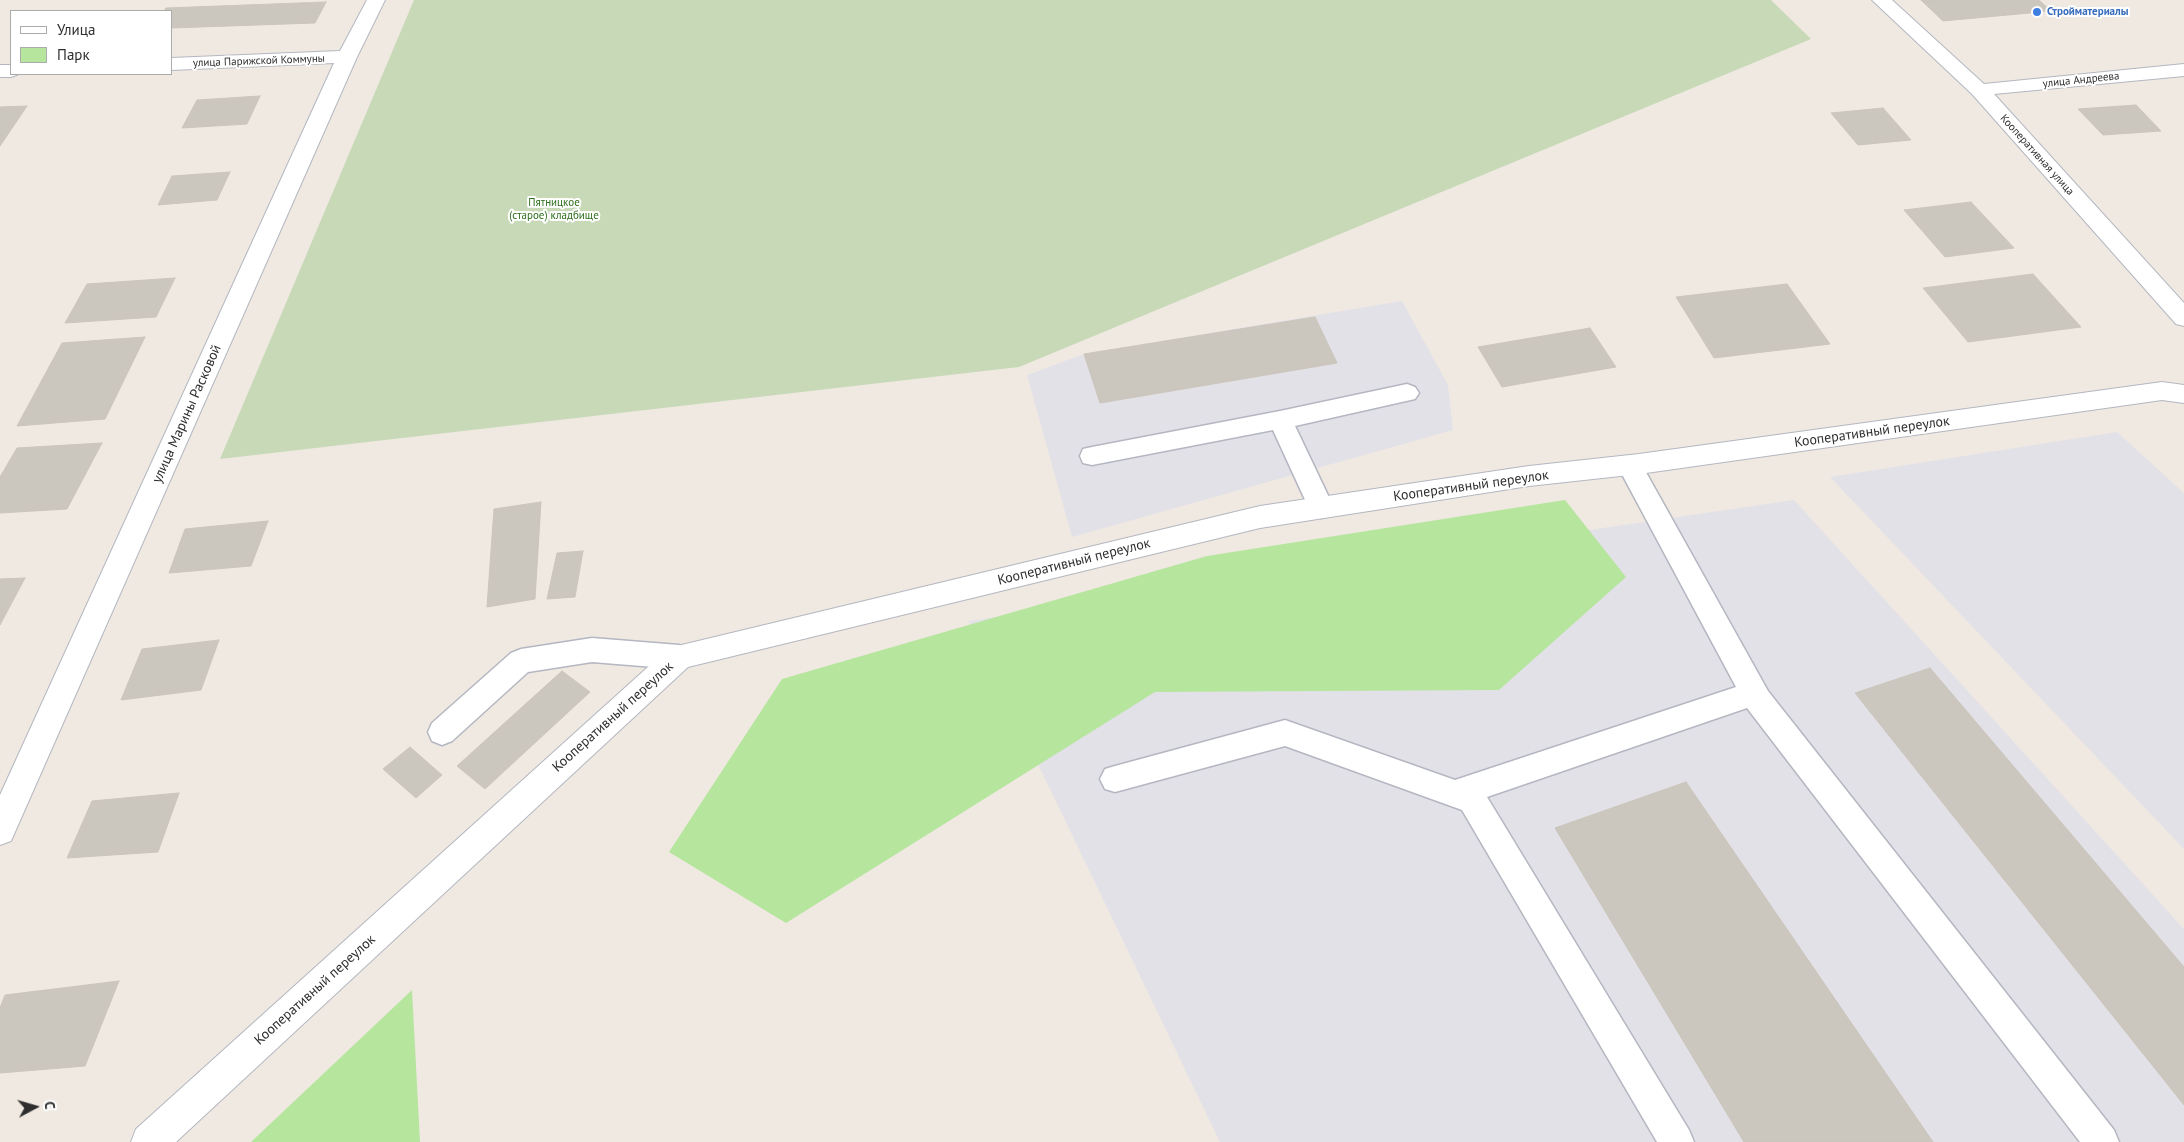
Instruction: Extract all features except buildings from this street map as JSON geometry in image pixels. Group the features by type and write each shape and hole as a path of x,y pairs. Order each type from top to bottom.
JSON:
{"street":[{"name":"улица Марины Расковой","path":"0,830 347,57 376,0"},
{"name":"Кооперативная улица","path":"1881,0 1979,90 2184,318"},
{"name":"улица Парижской Коммуны","path":"172,64 347,57"},
{"name":"улица Андреева","path":"1979,90 2184,70"},
{"name":"Кооперативный переулок","path":"149,1142 679,657 1260,517 1529,476 1629,466 2162,391 2184,394"}],"lane":[{"path":"1092,456 1280,420 1407,393"},
{"path":"1280,420 1321,508"},
{"path":"1629,466 1754,693 2102,1142"},
{"path":"442,732 521,661 592,650 679,657"},
{"path":"1455,794 1754,693"},
{"path":"1115,779 1285,733 1472,800 1677,1142"}],"shaded area":[{"path":"1402,301 1448,385 1453,430 1072,537 1027,375 1084,354"},
{"path":"2117,432 2184,493 2184,849 1830,477"},
{"path":"1794,500 2184,929 2184,1142 1220,1142 969,621"}],"green space":[{"name":"Пятницкое (старое) кладбище","path":"414,0 1771,0 1811,39 1019,367 220,459"},
{"path":"1565,500 1626,577 1499,690 1155,692 786,923 669,852 782,679 1207,556"},
{"path":"412,990 420,1142 251,1142"}],"place":[{"name":"Стройматериалы","path":"2037,12"}]}
